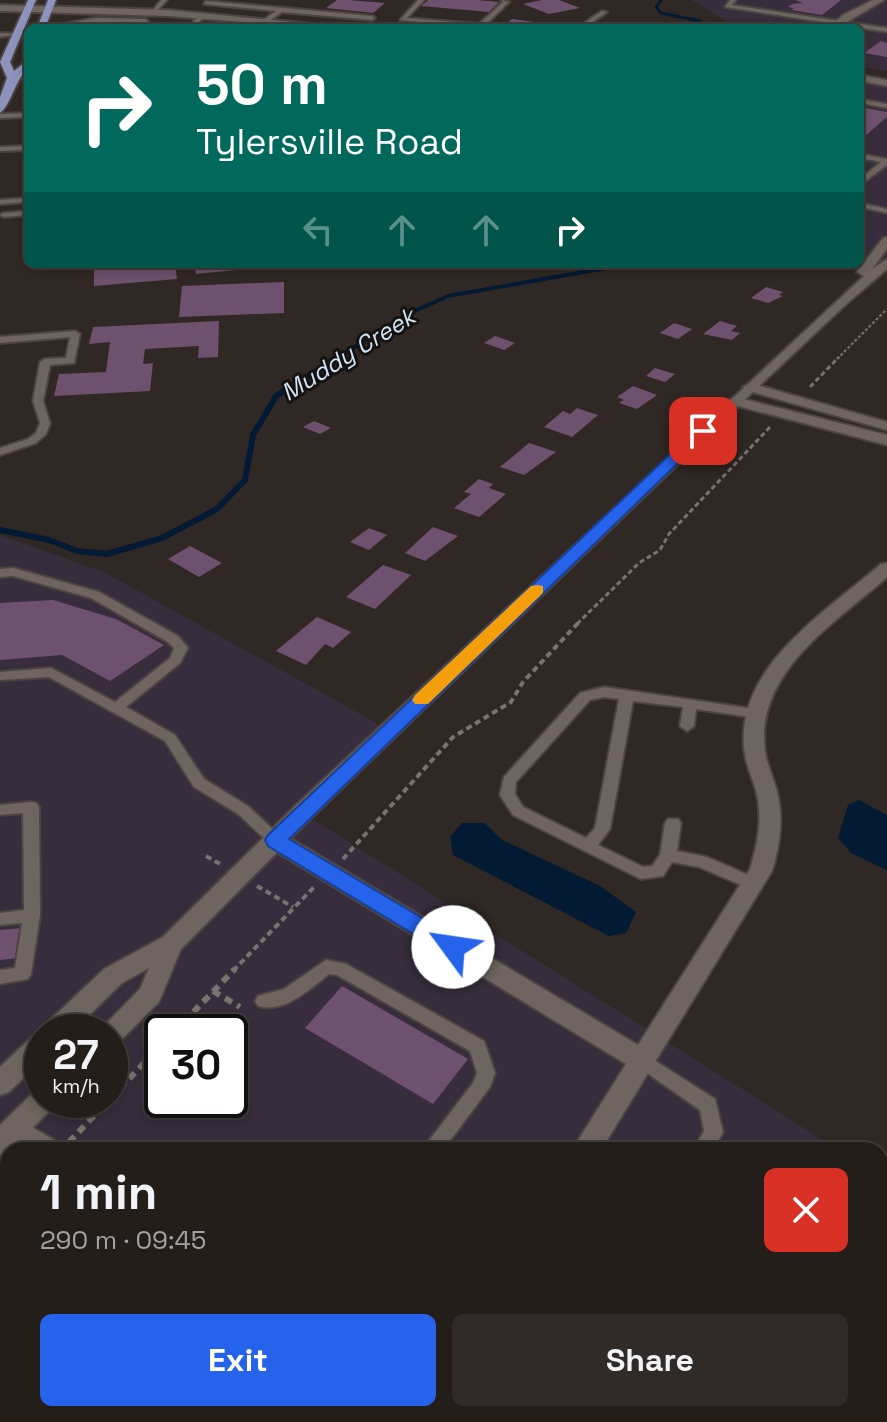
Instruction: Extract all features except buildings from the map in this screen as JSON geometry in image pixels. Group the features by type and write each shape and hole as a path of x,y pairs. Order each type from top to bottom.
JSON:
{"main road":[{"path":"43,24 52,0"},
{"path":"0,110 7,83 4,56 30,5"},
{"path":"7,83 24,67"}],"street":[{"path":"837,24 880,0"},
{"path":"0,8 30,5 48,11 152,13 302,24"},
{"path":"864,79 887,83"},
{"path":"839,303 887,241"},
{"path":"74,1014 113,976 171,944 275,840 742,394 839,303 887,263"},
{"path":"742,394 887,428"},
{"path":"742,394 887,440"},
{"path":"591,1142 761,871 769,845 771,820 767,793 755,757 753,729 766,684 782,665 887,568"},
{"path":"275,840 643,1061"},
{"path":"128,1016 150,995 171,944"},
{"path":"0,1084 24,1061"},
{"path":"7,1136 25,1118"}],"lane":[{"path":"152,13 164,0"},
{"path":"421,0 402,19 451,24"},
{"path":"483,24 506,2 504,0"},
{"path":"733,0 727,6 829,24"},
{"path":"206,3 372,18"},
{"path":"305,12 313,6"},
{"path":"261,24 281,10"},
{"path":"410,11 472,17 478,24"},
{"path":"586,24 604,12"},
{"path":"196,24 203,16"},
{"path":"67,24 84,20 145,21"},
{"path":"864,28 887,30"},
{"path":"0,35 17,34"},
{"path":"864,102 887,106"},
{"path":"0,116 24,115"},
{"path":"0,149 24,148"},
{"path":"864,157 887,161"},
{"path":"864,180 887,161"},
{"path":"0,202 24,200"},
{"path":"864,206 887,211"},
{"path":"0,230 2,215 24,213"},
{"path":"0,340 75,334 70,361 45,362 38,401 45,423 41,434 32,441 0,452"},
{"path":"0,573 13,572 95,595 173,639 181,648 175,660 116,708"},
{"path":"0,676 51,672 170,738 199,783 243,810 275,840"},
{"path":"673,823 668,856 657,872 641,873 518,811 507,795 509,781 585,696 604,692 756,713"},
{"path":"588,847 602,829 627,695"},
{"path":"687,726 690,704"},
{"path":"0,810 31,807 32,915 22,974 0,977"},
{"path":"668,856 701,861 754,884"},
{"path":"0,919 32,915"},
{"path":"264,1001 289,995 326,967 340,969 478,1046 486,1073 481,1087 438,1142"},
{"path":"643,1061 708,1105 714,1132 708,1142"}],"path":[{"path":"802,395 887,309"},
{"path":"356,846 453,737 511,702 523,682 549,652 639,563 660,550 669,534 775,422"},
{"path":"191,1014 293,907"},
{"path":"213,991 240,1007"},
{"path":"128,1081 144,1063"},
{"path":"70,1142 93,1118"}],"shaded area":[{"path":"691,0 887,0 887,71 864,68 864,24 730,23"},
{"path":"864,79 887,83 887,255 881,261 864,257"},
{"path":"0,535 106,573 389,730 303,813 826,1142 0,1142"}],"water":[{"path":"859,800 887,815 887,870 851,853 838,838 848,805"},
{"path":"462,823 485,823 502,840 600,886 636,912 626,933 609,936 453,855 450,837"}],"waterway":[{"name":"Muddy Creek","path":"661,0 656,7 661,13 700,21 697,24"},
{"name":"Muddy Creek","path":"335,359 408,314 448,296 606,268"},
{"name":"Muddy Creek","path":"0,530 49,540 77,551 107,554 162,538 217,509 245,480 253,435 276,396 338,357"}],"slow traffic":[{"path":"421,700 537,589"}],"route":[{"path":"453,947 275,840 703,431"}]}
